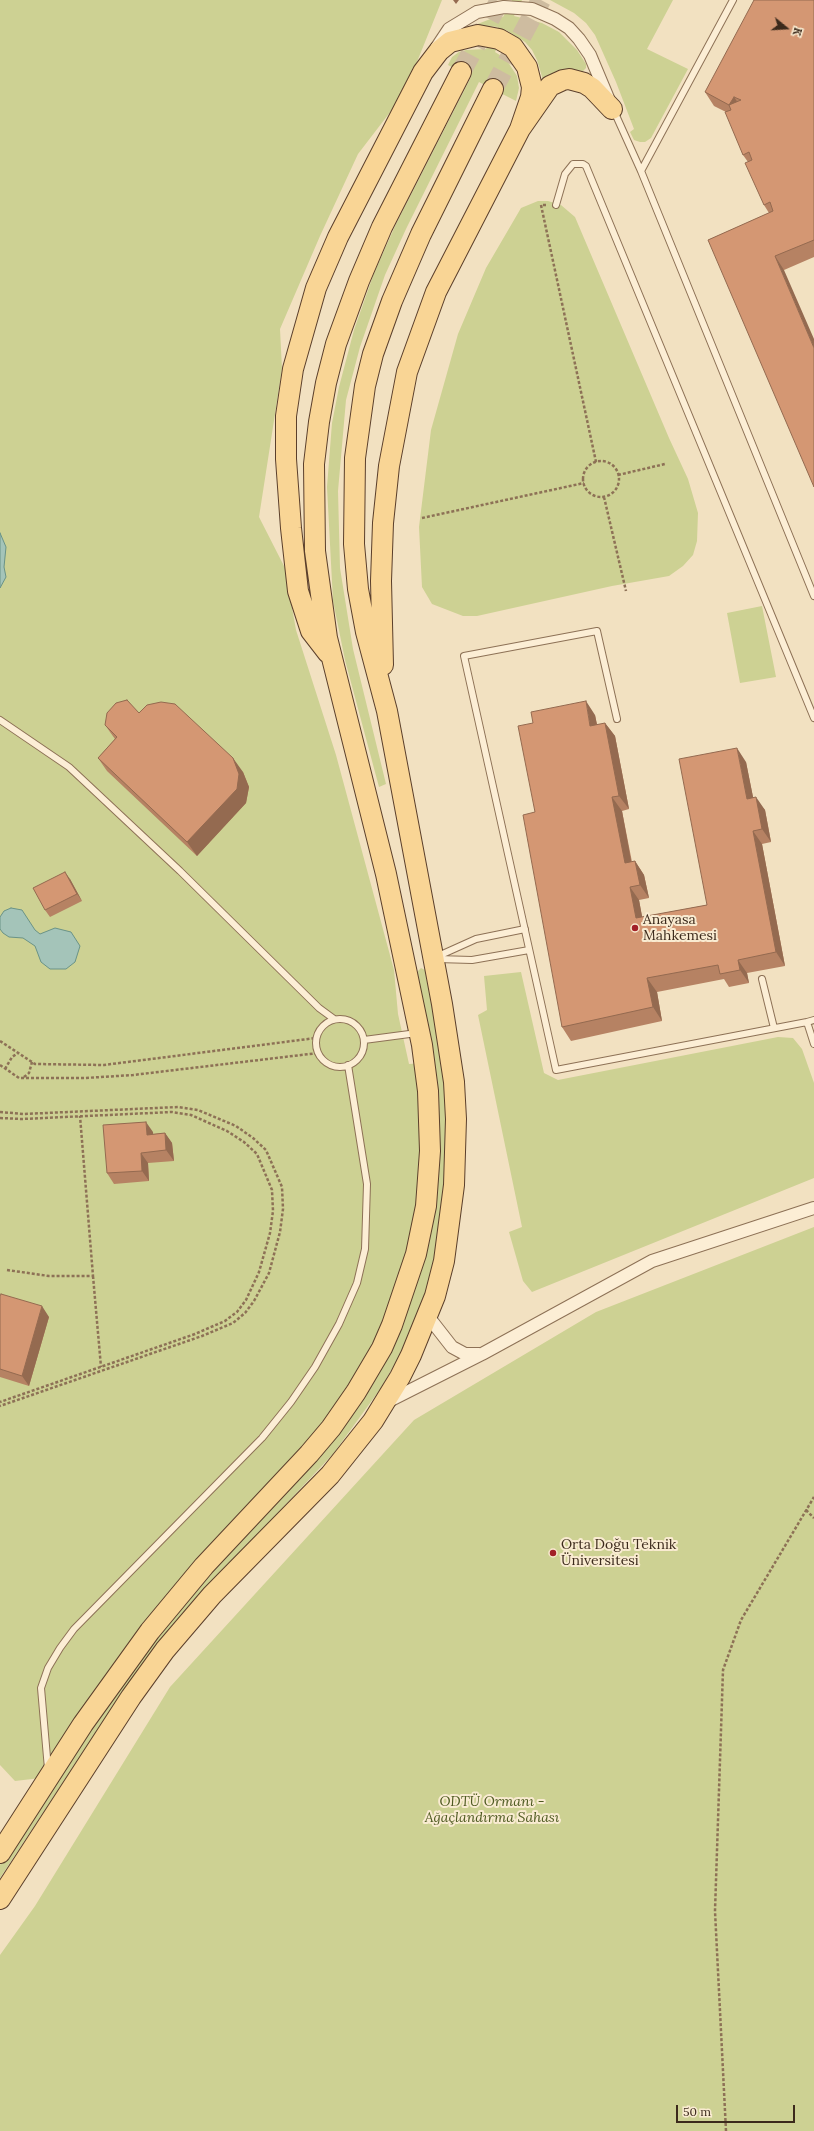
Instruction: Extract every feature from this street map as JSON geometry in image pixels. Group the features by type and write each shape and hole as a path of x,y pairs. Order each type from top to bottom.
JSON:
{"main road":[{"path":"331,658 311,631 298,591 286,459 286,416 293,368 316,288 338,237 423,72 439,51 450,42 478,35 489,36 506,43 522,57 530,78 531,97 520,129"},
{"path":"0,1853 48,1776 105,1691 173,1602 331,1428 356,1392 382,1348 412,1270 426,1206 430,1151 430,1118 420,1033 371,814 331,658 317,573 314,527 314,464 326,384 336,344 370,254 460,72"},
{"path":"387,711 382,627 383,523 389,466 407,372 436,292 520,129 550,86 569,79 584,83 592,88 612,109"},
{"path":"0,1900 131,1697 165,1650 212,1595 330,1475 385,1402 400,1377 427,1315 444,1261 451,1222 456,1150 456,1119 452,1062 387,711 366,632 358,589 354,544 355,458 360,413 373,354 392,301 421,234 493,89"},
{"path":"406,965 433,959"}],"street":[{"path":"423,72 443,36 449,29 466,17 490,9 504,7 524,8 555,19 569,28 579,39 590,55 612,109"},
{"path":"385,1402 482,1354 652,1261 814,1208"},
{"path":"427,1315 452,1347 471,1356 482,1354"}],"lane":[{"path":"641,171 733,0"},
{"path":"612,109 641,171 814,596"},
{"path":"556,205 565,174 574,164 583,164 586,166 814,718"},
{"path":"617,720 597,631 464,656 556,1070 814,1020"},
{"path":"0,720 69,767 180,871 331,1020"},
{"path":"433,959 476,939 525,929"},
{"path":"433,959 472,960 530,950"},
{"path":"762,979 774,1028"},
{"path":"342,1019 353,1023 362,1032 364,1040 360,1056 348,1066 339,1067 330,1065 323,1061 318,1053 316,1038 320,1028 331,1020 342,1019"},
{"path":"807,1022 814,1044"},
{"path":"364,1040 420,1033"},
{"path":"48,1776 41,1688 48,1668 60,1648 74,1629 262,1438 291,1402 315,1367 339,1324 357,1283 364,1249 367,1184 348,1066"}],"path":[{"path":"556,205 541,205 596,462"},
{"path":"596,462 608,463 616,470 618,475 617,487 609,495 604,497 592,495 587,491 584,483 586,468 596,462"},
{"path":"618,475 665,464"},
{"path":"422,518 584,483"},
{"path":"604,497 626,591"},
{"path":"0,1041 32,1062 104,1065 316,1038"},
{"path":"5,1069 12,1057 18,1053"},
{"path":"0,1065 19,1078 133,1075 318,1053"},
{"path":"24,1078 29,1073 32,1062"},
{"path":"0,1112 24,1114 178,1107 198,1110 236,1126 266,1150 282,1187 283,1209 280,1232 269,1273 254,1301 245,1313 233,1323 202,1336 0,1406"},
{"path":"0,1118 12,1119 172,1112 210,1122 244,1142 257,1154 272,1190 273,1211 270,1233 260,1272 246,1300 237,1312 225,1321 195,1334 0,1402"},
{"path":"80,1116 101,1367"},
{"path":"7,1270 49,1276 93,1276"},
{"path":"726,2131 715,1912 723,1670 741,1620 814,1497"},
{"path":"806,1510 814,1518"}],"green space":[{"path":"0,0 442,0 404,94 358,154 320,236 280,329 282,369 259,517 285,568 296,630 336,755 394,970 398,1014 409,1064 425,1063 429,1179 382,1348 49,1777 15,1781 0,1765"},
{"path":"512,0 522,0 514,16 542,23 559,32 577,50 586,64 586,68 583,71 572,70 543,80 537,60 532,50 525,42 506,30 495,52 506,59 517,76 519,88 516,101 479,82 406,229 385,275 360,347 346,400 338,491 340,568 353,649 386,784 379,787 345,660 333,601 327,487 332,423 339,387 354,330 374,273 396,224 471,77 448,65 452,57 459,52 466,50 486,49 498,27 475,25 493,18 503,17"},
{"path":"550,0 673,0 647,49 688,69 651,138 645,142 634,140 630,132 634,129 616,82 595,35 586,23 574,13"},
{"path":"538,201 548,201 561,205 575,217 669,438 688,479 698,513 697,541 693,555 683,566 669,576 612,586 477,616 463,616 432,604 422,587 419,527 431,430 458,334 486,268 521,208"},
{"path":"762,606 776,677 740,683 727,613"},
{"path":"421,968 425,970 438,1039 448,1116 443,1219 430,1279 412,1333 381,1388 333,1454 213,1582 121,1694 0,1878 0,1865 98,1714 144,1650 205,1578 328,1445 426,1250 417,972"},
{"path":"521,972 544,1073 558,1080 778,1037 793,1038 802,1049 814,1083 814,1178 532,1292 523,1281 509,1232 522,1227 478,1015 487,1010 484,976"},
{"name":"ODTÜ Ormanı - Ağaçlandırma Sahası","path":"814,1227 814,2131 0,2131 0,1955 35,1906 170,1687 414,1420 596,1312"}],"water":[{"path":"0,533 6,547 4,567 6,577 0,588"},
{"path":"11,908 22,910 35,930 40,934 55,928 71,932 80,946 75,962 66,969 50,969 41,962 35,946 23,938 9,937 3,933 0,929 0,917 4,911"}],"building":[{"path":"754,0 814,0 814,240 775,256 814,348 814,487 708,240 773,211 770,202 764,205 745,163 752,160 749,152 743,155 725,112 731,110 729,105 705,92","holes":["734,97 741,100 729,105"]},
{"path":"127,700 139,713 147,705 161,702 175,704 233,758 239,774 237,789 187,842 98,758 117,737 105,725 107,713 116,703"},
{"path":"586,701 590,726 605,723 619,796 612,797 625,863 635,861 640,885 630,887 636,918 707,905 679,759 737,748 747,799 756,797 762,829 753,831 776,952 738,960 740,970 720,974 718,965 647,978 653,1007 562,1027 523,815 535,812 518,726 533,723 531,712"},
{"path":"65,872 77,894 45,910 33,888"},
{"path":"146,1122 147,1135 165,1133 166,1150 141,1153 142,1171 107,1173 103,1125"},
{"path":"1,1294 42,1306 22,1376 0,1369"}],"tunnel":[{"path":"461,72 500,0"},
{"path":"493,89 541,0"}],"place":[{"name":"Anayasa Mahkemesi","path":"635,928"},
{"name":"Orta Doğu Teknik Üniversitesi","path":"553,1553"}]}
